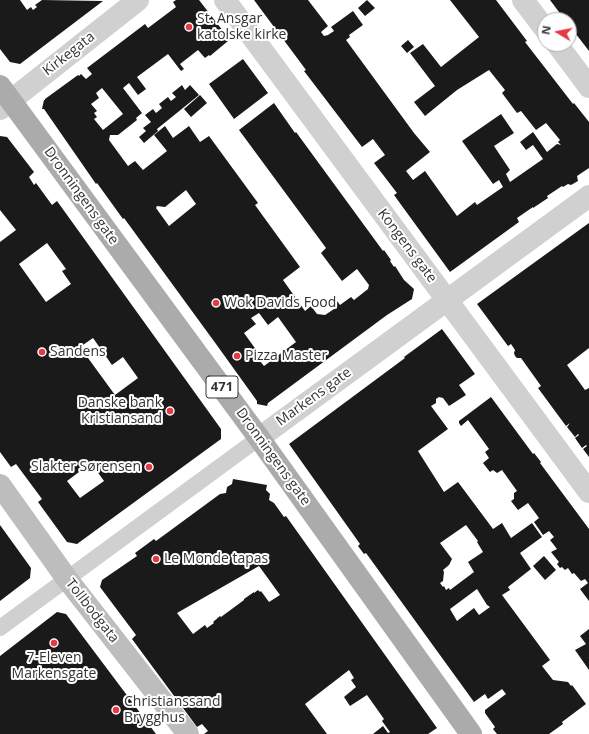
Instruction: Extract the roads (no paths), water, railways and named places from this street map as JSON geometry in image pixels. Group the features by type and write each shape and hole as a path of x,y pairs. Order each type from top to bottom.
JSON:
{"main road":[{"name":"Dronningens gate","path":"4,98 259,438 471,734"},
{"name":"Tollbodgata","path":"0,485 67,578 188,734"}],"street":[{"name":"Kirkegata","path":"4,98 138,0"},
{"name":"Kongens gate","path":"225,0 589,492"},
{"path":"523,0 537,18"},
{"path":"563,52 589,87"},
{"name":"Markens gate","path":"0,628 589,196"}],"place":[{"name":"St. Ansgar katolske kirke","path":"189,27"},
{"name":"Wok Davids Food","path":"216,303"},
{"name":"Sandens","path":"42,352"},
{"name":"Pizza Master","path":"237,356"},
{"name":"Danske bank Kristiansand","path":"170,411"},
{"name":"Slakter Sørensen","path":"149,467"},
{"name":"Le Monde tapas","path":"156,559"},
{"name":"7-Eleven Markensgate","path":"54,643"},
{"name":"Christianssand Brygghus","path":"116,710"}]}
